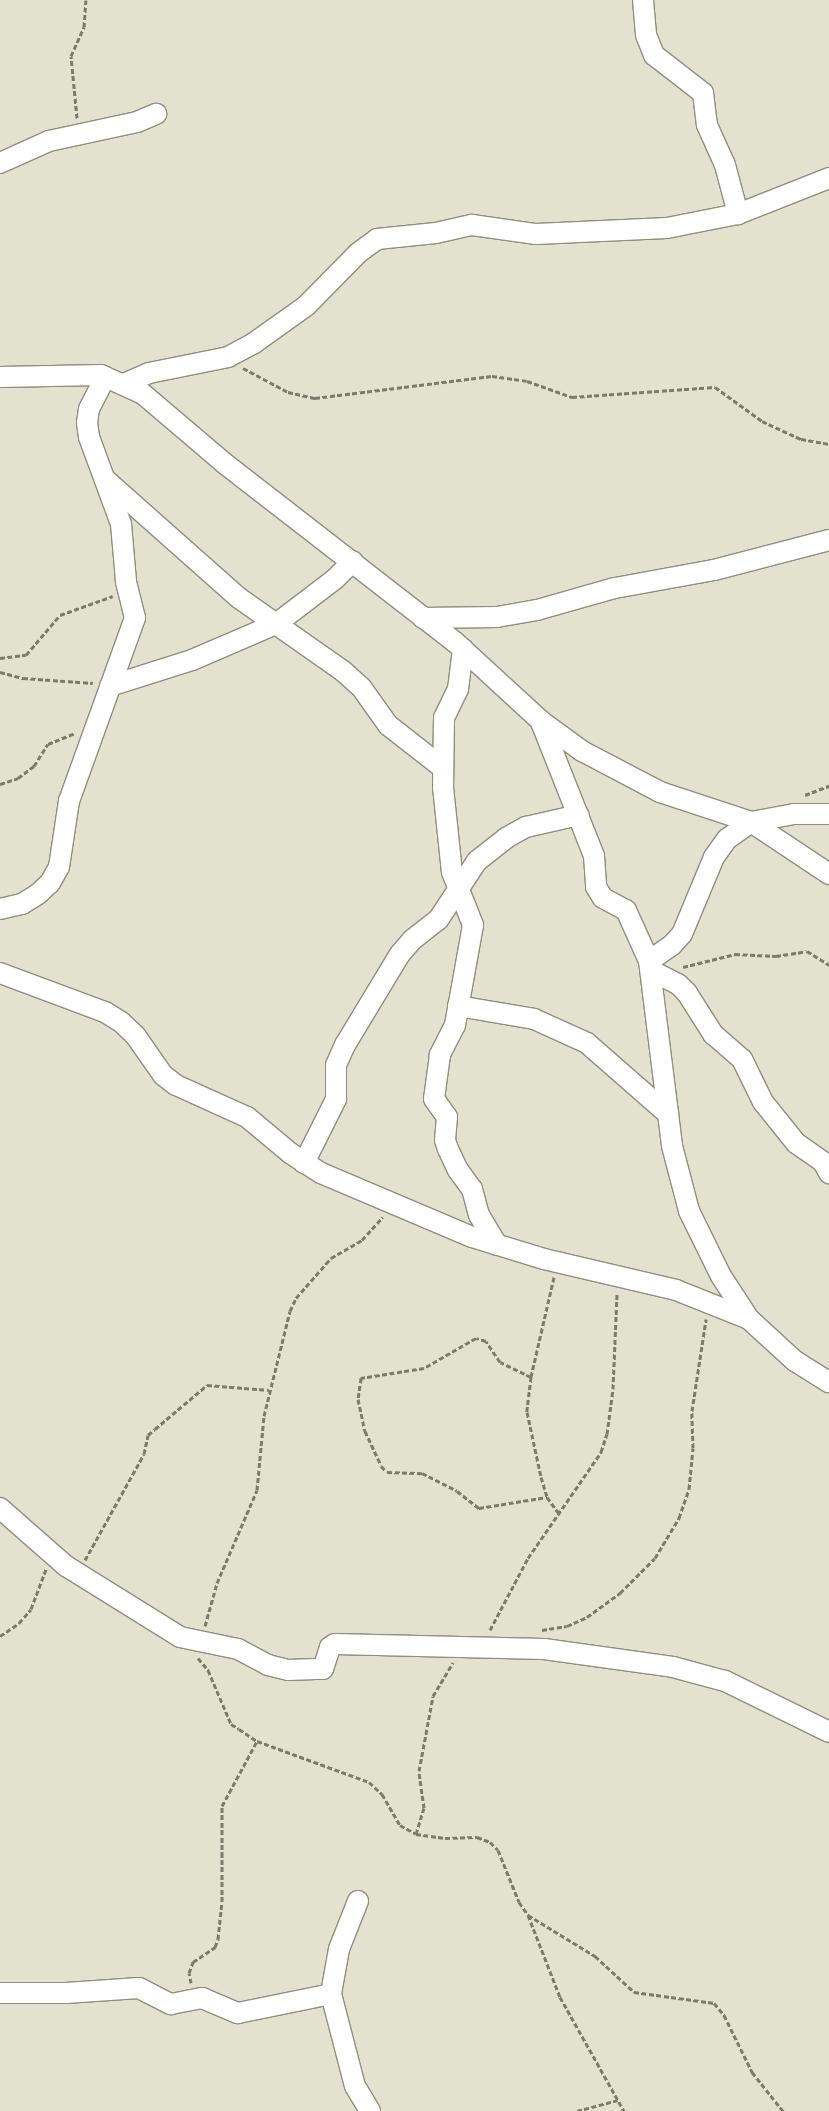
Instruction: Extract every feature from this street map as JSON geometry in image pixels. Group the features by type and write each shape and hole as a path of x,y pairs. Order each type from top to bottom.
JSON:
{"street":[{"path":"643,0 646,34 654,55 703,93 707,125 725,165 738,214"},
{"path":"0,163 49,142 79,133 137,122 156,114"},
{"path":"0,377 57,373 114,380 228,358 306,306 358,253 377,239 436,233 472,225 536,234 667,228 738,214 829,178"},
{"path":"0,910 22,904 38,894 50,883 58,867 69,801 98,717 136,618 126,581 121,524 87,423 89,409 114,380"},
{"path":"114,380 143,394 224,463 353,561 463,649 541,721 582,751 660,792 751,822 829,874"},
{"path":"106,480 240,598 355,682 388,725 443,768"},
{"path":"423,618 498,617 537,610 614,588 714,570 829,540"},
{"path":"110,686 192,660 276,624 335,579 353,561"},
{"path":"463,649 458,689 444,718 443,768 446,835 458,891 473,925 452,1034 440,1055 434,1099 447,1117 445,1140 448,1149 458,1170 472,1189 479,1215 497,1245"},
{"path":"541,721 594,856 596,887 603,898 626,910 653,969 668,1114 689,1211 721,1276 749,1320 796,1361 829,1382"},
{"path":"653,969 682,934 714,857 727,839 751,822 794,814 829,814"},
{"path":"304,1163 336,1098 336,1065 345,1045 400,954 412,940 438,920 477,861 506,838 526,827 579,815"},
{"path":"653,969 687,993 713,1034 742,1059 764,1102 796,1143 823,1162 829,1173"},
{"path":"0,973 93,1008 121,1022 135,1034 163,1075 176,1085 248,1117 304,1163 394,1205 497,1245 708,1302 749,1320"},
{"path":"458,1006 534,1019 587,1042 668,1114"},
{"path":"0,1508 50,1552 79,1574 180,1637 201,1639 238,1648 268,1666 313,1671 323,1669 330,1647 335,1644 544,1649 673,1667 725,1681 756,1693 829,1732"},
{"path":"358,1901 344,1929 330,1994 355,2086 370,2111"},
{"path":"0,1993 66,1993 139,1988 171,2004 194,1998 213,2001 238,2013 330,1994"}],"path":[{"path":"79,133 71,56 84,27 86,0"},
{"path":"228,358 272,385 316,398 492,376 527,381 572,397 715,387 762,420 801,439 829,444"},
{"path":"0,658 26,655 60,615 108,600 126,581"},
{"path":"0,672 23,678 62,679 110,686"},
{"path":"0,784 18,778 34,766 48,744 76,733 98,717"},
{"path":"653,969 735,954 776,956 807,951 829,965"},
{"path":"201,1639 217,1583 257,1490 269,1390 296,1298 331,1258 362,1240 394,1205"},
{"path":"557,1262 531,1377 527,1412 547,1497 560,1515"},
{"path":"416,1834 424,1808 419,1771 432,1696 464,1646 491,1630 528,1558 588,1476 608,1434 616,1360 617,1276"},
{"path":"536,1632 567,1626 610,1602 655,1558 679,1518 689,1489 694,1448 692,1411 708,1302"},
{"path":"531,1377 500,1362 486,1341 476,1338 424,1368 360,1378 358,1399 371,1446 387,1472 422,1473 457,1491 479,1508 547,1497"},
{"path":"79,1574 91,1546 144,1454 148,1435 207,1385 269,1390"},
{"path":"0,1636 20,1623 31,1609 50,1552"},
{"path":"180,1637 208,1670 231,1724 257,1741 369,1782 382,1794 400,1825 416,1834 445,1838 477,1837 490,1842 498,1850 518,1902 528,1915 560,1997 624,2111"},
{"path":"194,1998 190,1969 197,1958 215,1948 220,1924 222,1806 257,1741"},
{"path":"528,1915 595,1956 634,1992 714,2003 724,2015 752,2072 783,2111"},
{"path":"577,2111 618,2100"}]}
